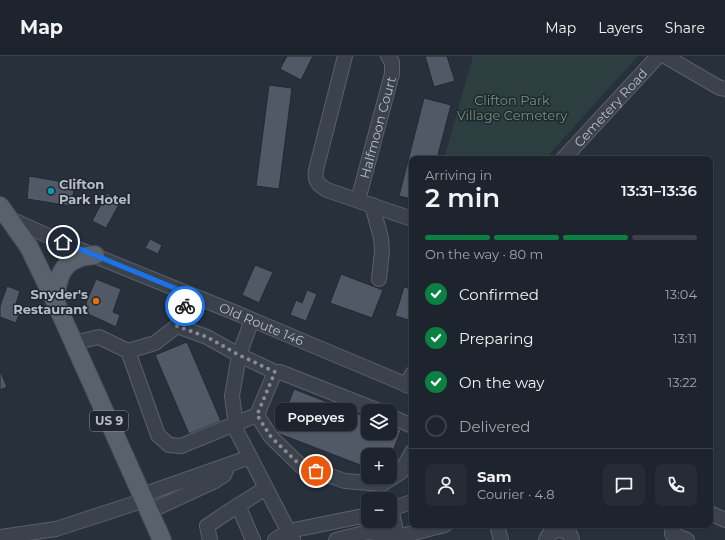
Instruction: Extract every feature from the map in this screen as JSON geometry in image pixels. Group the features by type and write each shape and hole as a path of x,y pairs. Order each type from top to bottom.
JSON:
{"main road":[{"name":"US 9","path":"2,213 29,247 162,540"},
{"path":"55,302 57,281 65,267 78,258 95,255"}],"street":[{"path":"345,56 315,175 316,182 320,187 327,190 409,218"},
{"name":"Halfmoon Court","path":"358,200 392,74 392,62 388,56"},
{"name":"Cemetery Road","path":"565,156 658,56"},
{"path":"665,56 725,90"},
{"path":"372,205 381,238 382,251 379,279"},
{"name":"Old Route 146","path":"2,213 95,255 189,294 409,382"},
{"path":"73,343 98,337 128,351 155,343 177,326 189,294"},
{"path":"252,320 239,355 232,396 236,424 238,432 250,457 291,536"},
{"path":"177,326 207,337 239,355 275,372 280,372 361,404"},
{"path":"128,351 158,435 169,445 181,446 257,415 275,372"},
{"path":"257,415 271,437 301,466 345,482 361,483"},
{"path":"397,419 409,425"},
{"path":"3,538 56,529 146,502 250,457"},
{"path":"397,475 401,472 409,457"},
{"path":"382,484 385,492"},
{"path":"210,540 207,526 266,488"},
{"path":"397,504 409,502"},
{"path":"238,505 253,540"},
{"path":"713,514 725,520"},
{"path":"275,540 361,517"},
{"path":"366,540 424,535 439,528"},
{"path":"498,528 501,540"},
{"path":"537,540 536,537 541,531 547,528"},
{"path":"578,528 580,540"},
{"path":"673,528 672,534 687,540"},
{"path":"546,540 548,535 553,531 564,530 570,534 572,540"},
{"path":"336,540 368,532 393,537"}],"green space":[{"name":"Clifton Park Village Cemetery","path":"473,56 638,56 548,156 445,156"}],"building":[{"path":"287,56 313,56 301,80 280,69"},
{"path":"425,56 447,56 455,81 434,87"},
{"path":"269,85 292,88 279,189 256,186"},
{"path":"424,98 451,105 438,156 409,156"},
{"path":"409,157 409,198 399,196"},
{"name":"Clifton Park Hotel","path":"29,176 75,184 71,206 27,199"},
{"path":"107,193 121,201 106,228 92,221"},
{"path":"150,239 162,245 158,254 145,248"},
{"path":"255,265 273,272 259,303 242,295"},
{"path":"341,274 383,290 372,318 330,303"},
{"path":"96,279 121,289 113,312 120,315 116,327 88,314 86,303"},
{"path":"7,286 20,291 14,310 20,312 16,323 0,317 0,306"},
{"path":"404,287 409,288 409,320 395,316"},
{"path":"307,290 317,294 306,321 290,315 296,300 302,303"},
{"path":"187,342 221,421 189,434 155,355"},
{"path":"0,370 7,387 0,390"},
{"path":"294,389 361,415 361,440 397,440 397,429 401,430 394,448 361,448 361,465 277,433"}],"way so far":[{"path":"185,306 177,326 207,337 239,355 275,372 257,415 271,437 301,466 316,471"}],"place":[{"name":"Clifton Park Hotel","path":"51,191"},
{"name":"Snyder's Restaurant","path":"96,301"},
{"name":"Popeyes","path":"316,471"}],"route":[{"path":"63,242 189,294 185,306"}]}
